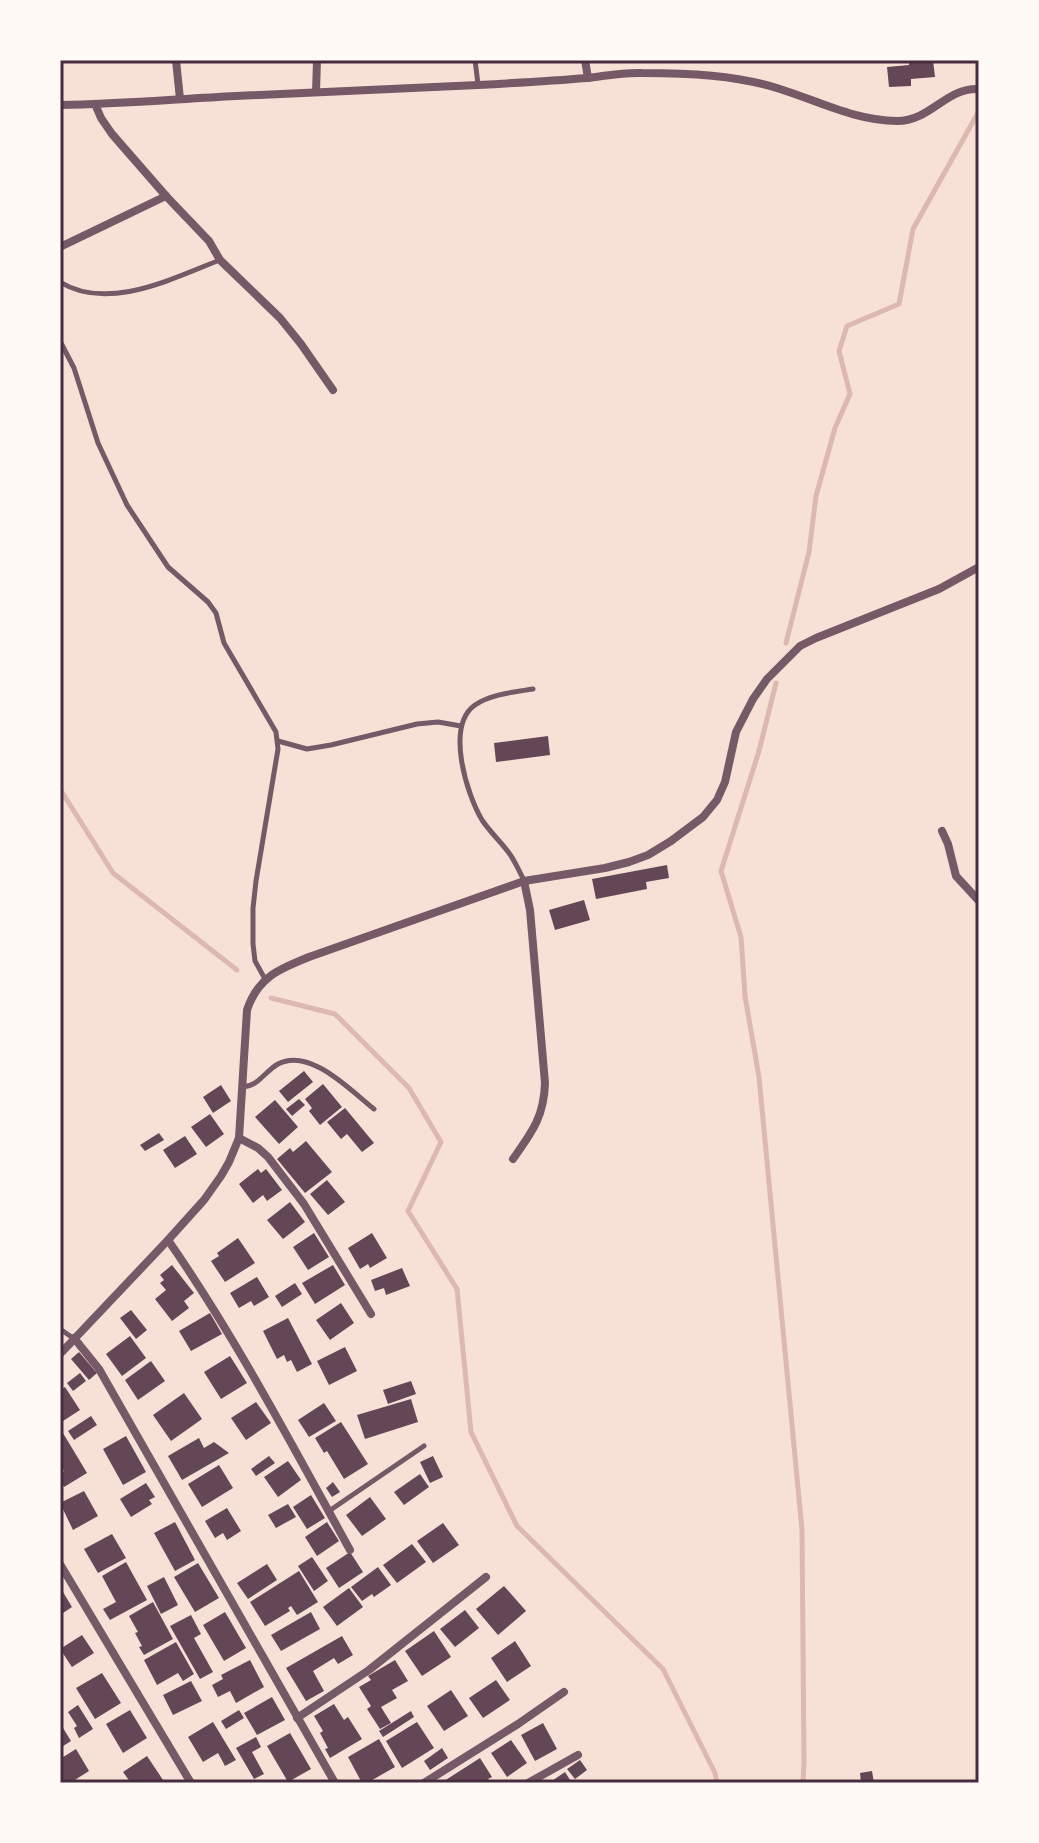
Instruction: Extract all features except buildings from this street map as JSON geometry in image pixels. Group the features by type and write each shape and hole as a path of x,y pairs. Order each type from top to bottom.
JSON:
{"street":[{"path":"176,60 180,99"},
{"path":"316,92 317,60"},
{"path":"585,60 588,78"},
{"path":"60,105 478,85 637,72 727,78 778,89 871,119 897,121 915,119 949,96 979,89"},
{"path":"95,104 112,134 209,241 220,260 280,318 333,390"},
{"path":"60,247 166,196"},
{"path":"60,1354 168,1240 221,1176 239,1138 247,1010 265,979 280,968 309,957 524,881 605,868 648,855 703,817 717,800 725,782 736,732 753,699 779,665 800,646 939,589 979,567"},
{"path":"942,831 956,876 979,901"},
{"path":"513,1159 533,1131 544,1101 545,1083 530,910 524,881"},
{"path":"239,1138 268,1157 304,1204 371,1314"},
{"path":"168,1240 249,1369 350,1550"},
{"path":"74,1338 99,1369 335,1783"},
{"path":"60,1564 191,1783"},
{"path":"297,1718 369,1670 486,1577"},
{"path":"424,1783 564,1692"},
{"path":"528,1783 578,1755"}],"lane":[{"path":"475,60 478,85"},
{"path":"60,282 88,294 114,294 148,288 220,260"},
{"path":"60,341 74,368 98,443 127,505 168,567 208,602 216,613 224,643 272,724 278,741 253,908 255,961 265,979"},
{"path":"524,881 511,855 482,820 474,804 464,771 460,736 461,726 473,706 485,700 533,689"},
{"path":"278,741 307,749 417,724 438,722 461,726"},
{"path":"242,1087 255,1084 278,1064 302,1061 323,1069 374,1109"},
{"path":"60,1329 74,1338"},
{"path":"328,1511 424,1446"}],"waterway":[{"path":"786,643 809,552 816,496 835,428 850,394 839,351 847,326 899,304 913,229 979,111"},
{"path":"776,683 759,751 721,871 741,937 745,996 759,1077 802,1530 803,1783"},
{"path":"60,789 113,873 237,970"},
{"path":"271,998 335,1014 409,1088 441,1142 408,1211 457,1289 471,1432 517,1526 663,1669 715,1773 717,1783"}]}
